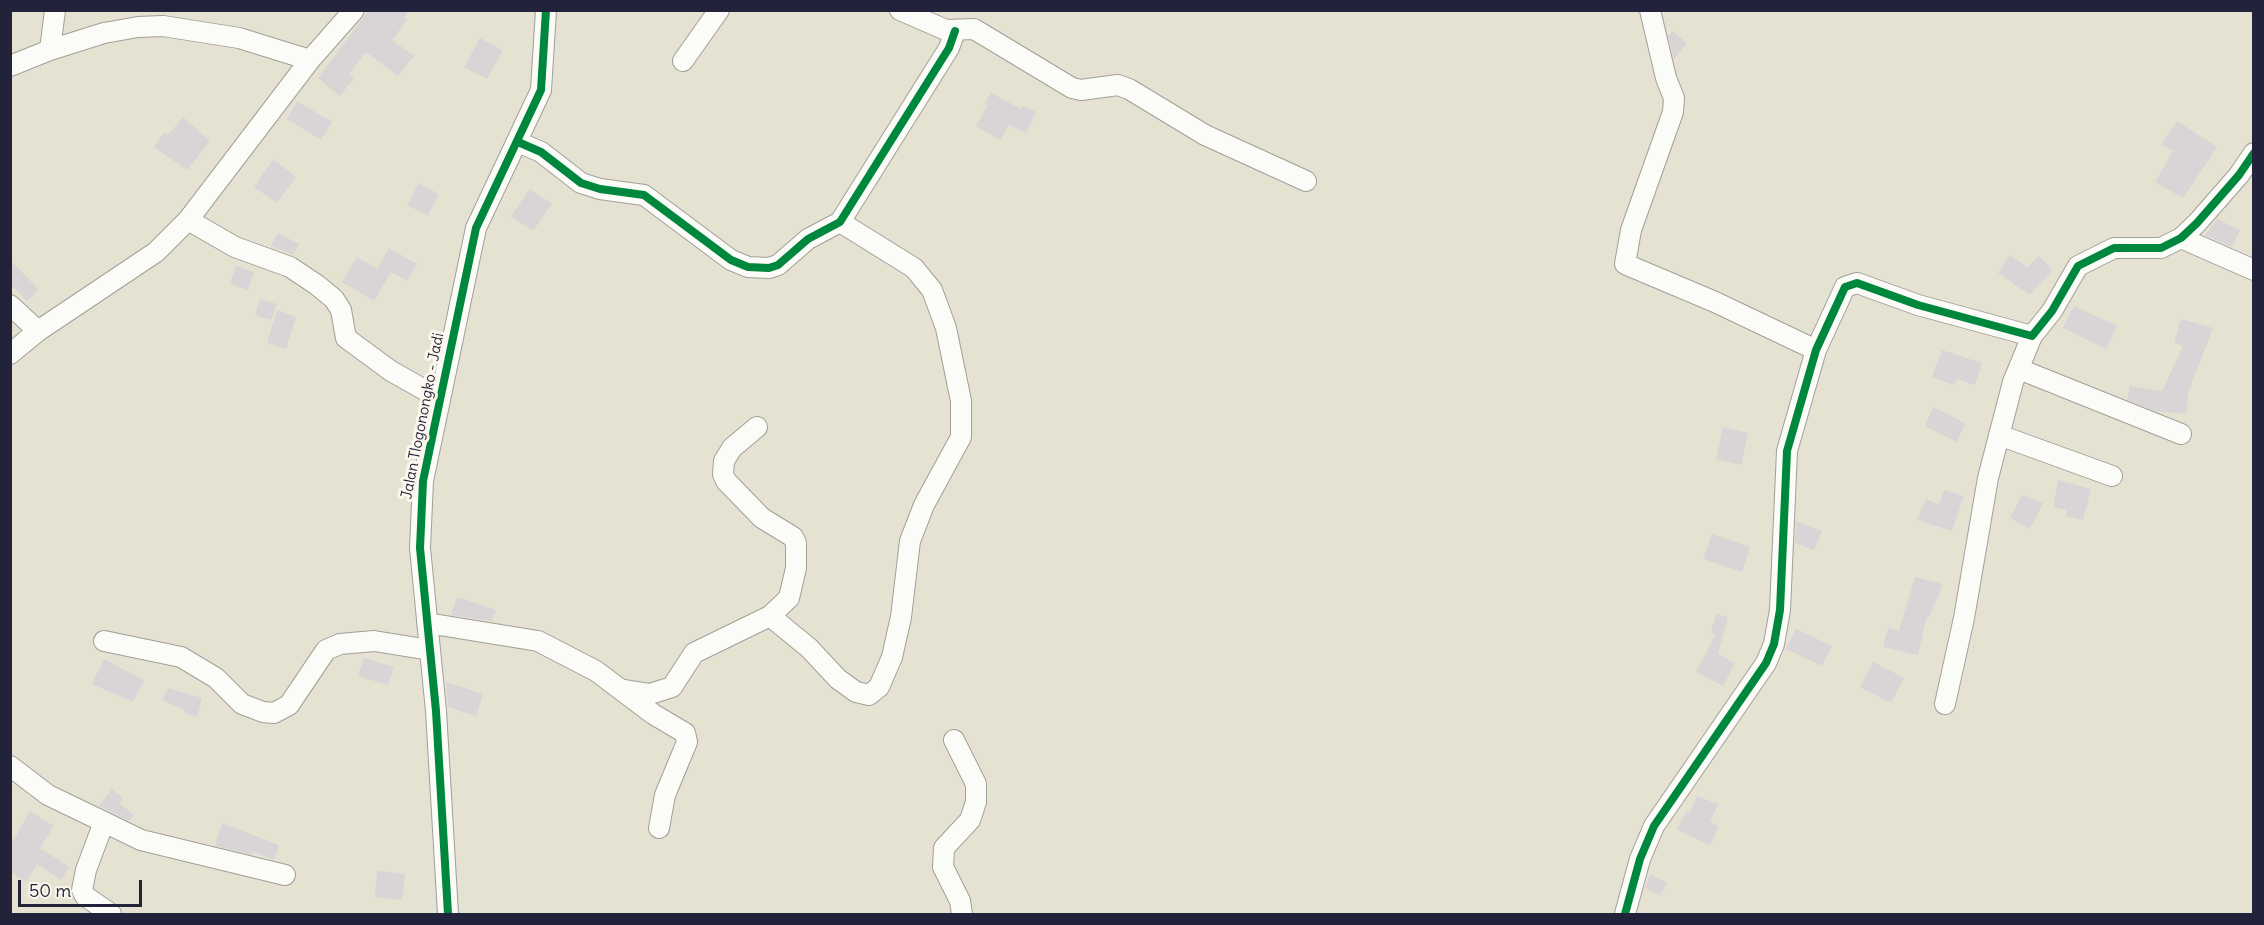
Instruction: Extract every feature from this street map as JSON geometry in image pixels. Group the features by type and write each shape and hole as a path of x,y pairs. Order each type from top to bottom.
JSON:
{"street":[{"path":"50,50 55,10"},
{"path":"10,354 38,331 156,252 188,220 310,60 354,10"},
{"name":"Jalan Tlogonongko - Jadi","path":"448,915 420,510 439,398 476,228 541,90 546,10"},
{"path":"683,61 719,10"},
{"path":"900,10 945,30 974,29 1072,88 1081,90 1118,85 1130,89 1205,135 1306,181"},
{"path":"1650,10 1666,78 1674,98 1673,111 1632,230 1625,264 1715,302 1816,350"},
{"path":"10,66 50,50 105,33 138,27 163,26 239,38 310,60"},
{"path":"518,142 541,152 580,183 600,189 644,195 731,260 748,267 769,268 778,265 808,239 840,222 949,48 955,31"},
{"path":"1945,704 1999,435 2019,369 2032,336 2052,311 2071,274 2079,266 2114,248 2161,248 2181,238 2239,175 2253,153"},
{"path":"188,220 235,247 290,267 317,285 334,299 341,310 346,338 391,370 439,398"},
{"path":"770,616 809,648 838,679 856,692 869,695 879,687 892,657 901,617 910,542 924,505 961,437 961,400 946,328 932,290 914,268 840,222"},
{"path":"2181,238 2253,270"},
{"path":"1625,915 1640,859 1653,826 1766,663 1774,644 1780,610 1787,452 1816,350 1845,287 1857,283 1918,305 2032,336"},
{"path":"10,305 38,331"},
{"path":"2019,369 2181,434"},
{"path":"625,690 650,694 672,687 694,653 770,616 789,598 796,568 796,543 793,537 755,512 726,481 723,474 724,461 732,447 757,427"},
{"path":"1999,435 2112,476"},
{"path":"428,622 538,641 596,671 625,690 652,714 671,724 687,737 685,751 665,795 659,828"},
{"path":"105,640 181,657 216,678 242,704 263,712 274,713 289,705 326,650 340,644 374,641 430,651"},
{"path":"954,740 976,784 976,802 970,820 945,848 943,867 960,901 962,915"},
{"path":"10,766 48,795 141,840 285,875"},
{"path":"104,822 86,870 82,890 85,896 111,915"}],"building":[{"path":"369,10 409,10 404,17 407,20 392,40 414,56 398,76 366,52 349,74 354,78 340,96 318,78"},
{"path":"1673,31 1687,43 1674,59 1668,36"},
{"path":"480,38 503,51 487,79 464,67"},
{"path":"991,93 1021,109 1023,106 1036,112 1026,133 1009,125 1000,140 976,126 987,106 984,104"},
{"path":"297,101 332,122 321,140 287,119"},
{"path":"183,117 210,141 187,170 154,147 164,133 168,135"},
{"path":"2177,121 2217,147 2183,198 2155,182 2173,151 2162,144"},
{"path":"273,159 296,177 277,203 254,187"},
{"path":"419,183 439,194 428,216 407,205"},
{"path":"530,189 552,204 533,231 511,216"},
{"path":"2217,219 2240,230 2232,247 2205,235"},
{"path":"278,233 299,244 293,255 271,246"},
{"path":"389,248 417,264 407,281 391,272 374,301 342,282 357,257 377,269"},
{"path":"2010,255 2027,267 2039,256 2053,270 2030,295 1998,273"},
{"path":"10,260 39,290 27,301 10,284"},
{"path":"236,266 254,272 248,290 230,284"},
{"path":"260,299 277,304 271,320 255,315"},
{"path":"2074,306 2117,326 2106,349 2063,328"},
{"path":"277,310 296,317 286,349 267,343"},
{"path":"2181,319 2213,328 2188,393 2186,414 2155,411 2127,400 2130,386 2162,391 2183,346 2174,343"},
{"path":"1942,350 1982,363 1975,385 1957,379 1954,385 1932,377"},
{"path":"1933,407 1965,423 1957,442 1925,426"},
{"path":"1723,427 1748,433 1741,465 1716,459"},
{"path":"2058,480 2091,489 2083,520 2065,516 2067,510 2053,507"},
{"path":"1944,490 1964,496 1952,531 1917,520 1926,499 1939,504"},
{"path":"2022,495 2043,503 2030,529 2010,518"},
{"path":"1796,521 1822,531 1814,550 1795,543"},
{"path":"1712,534 1750,547 1742,572 1703,559"},
{"path":"1915,577 1942,584 1938,600 1936,599 1929,617 1927,616 1918,655 1883,647 1888,628 1899,631"},
{"path":"457,597 496,610 492,621 451,615"},
{"path":"1716,614 1728,617 1718,654 1735,663 1723,686 1696,672 1716,634 1711,632"},
{"path":"1796,629 1832,646 1822,666 1786,649"},
{"path":"364,658 394,667 388,685 358,676"},
{"path":"104,659 144,680 133,702 92,684"},
{"path":"1873,662 1904,678 1891,703 1860,687"},
{"path":"446,682 483,694 476,716 448,707"},
{"path":"168,688 202,698 197,717 184,713 185,710 162,700"},
{"path":"112,789 123,798 119,803 134,815 129,821 99,806"},
{"path":"1697,796 1718,804 1710,822 1719,826 1710,845 1677,830 1686,812 1690,813"},
{"path":"30,811 54,826 40,848 69,867 61,880 37,864 26,882 10,872 10,847"},
{"path":"222,823 279,845 274,860 253,852 252,855 215,846"},
{"path":"377,871 405,874 402,900 375,897"},
{"path":"1650,874 1667,883 1660,896 1645,888"}],"cycle path":[{"path":"448,914 436,711 420,548 423,481 476,228 541,90 546,10"},
{"path":"518,142 541,152 581,183 600,189 644,195 731,260 748,267 769,268 778,265 808,239 840,222 949,48 955,31"},
{"path":"1625,914 1640,859 1654,826 1766,663 1774,644 1780,610 1787,451 1816,350 1845,287 1857,283 1918,305 2032,336 2052,311 2078,266 2114,248 2161,248 2181,238 2239,175 2254,153"}]}
